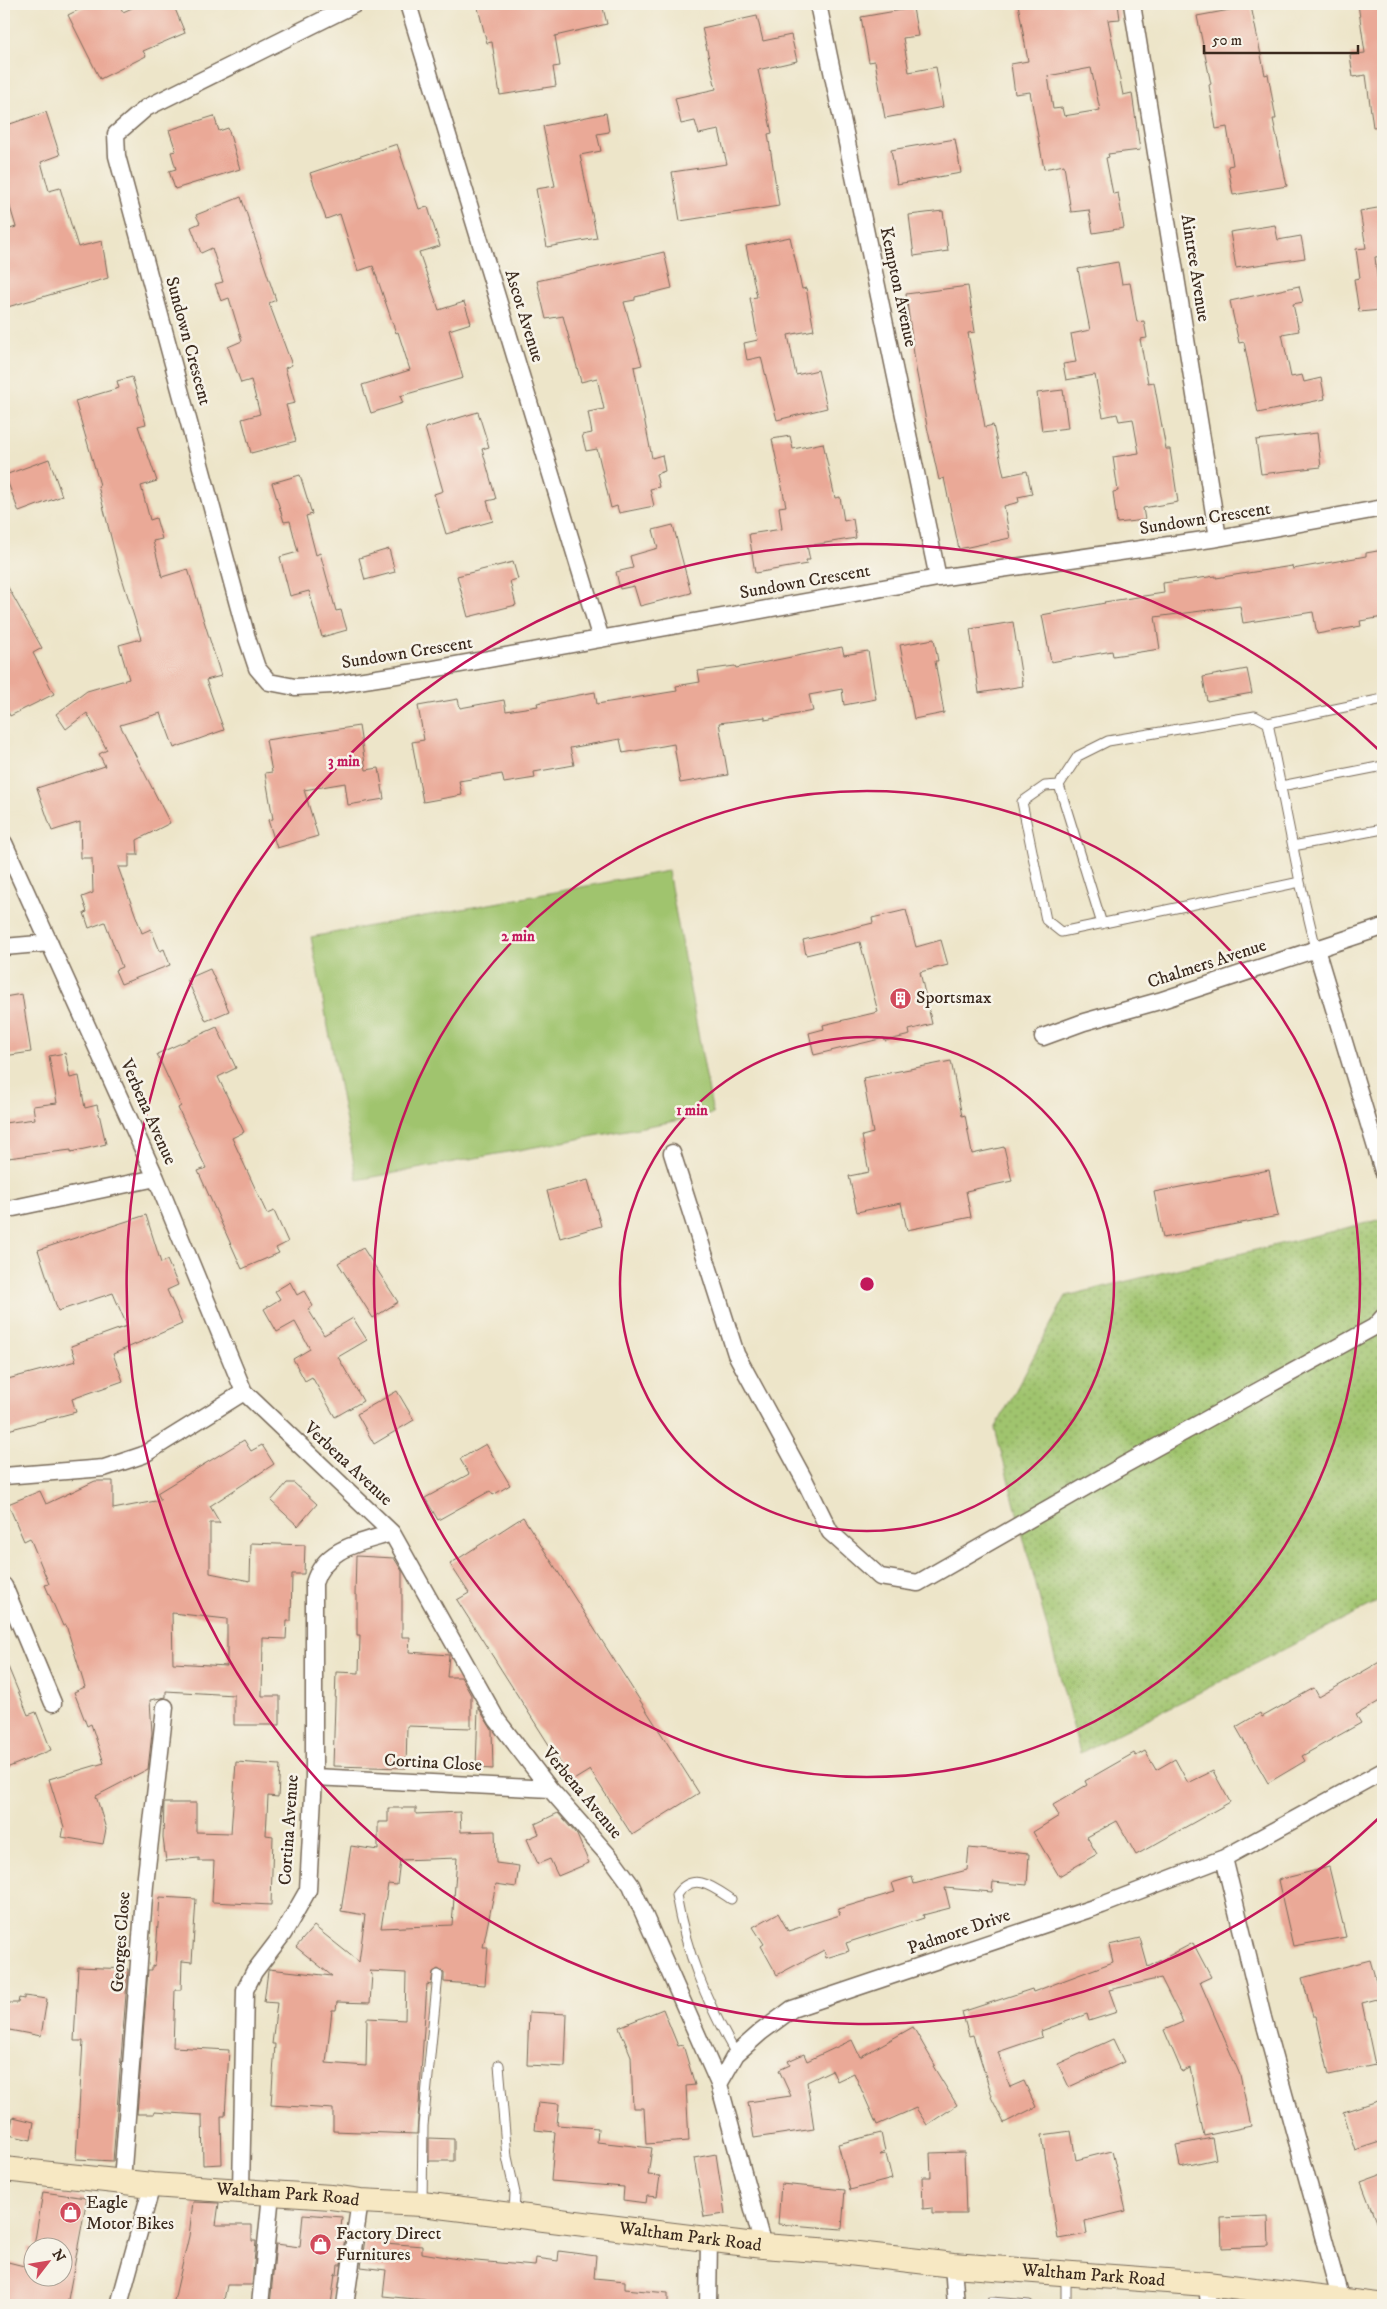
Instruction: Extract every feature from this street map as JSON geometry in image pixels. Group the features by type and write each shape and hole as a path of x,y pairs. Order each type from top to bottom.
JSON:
{"main road":[{"name":"Waltham Park Road","path":"4,2169 152,2185 240,2190 360,2202 422,2204 763,2246 832,2251 954,2265 1066,2273 1208,2295 1341,2301 1377,2305"}],"street":[{"name":"Sundown Crescent","path":"355,4 146,108 116,134 121,170 247,638 257,668 269,682 295,687 332,686 938,578 1218,538 1383,508"},
{"name":"Ascot Avenue","path":"408,4 601,639"},
{"name":"Kempton Avenue","path":"818,4 938,578"},
{"name":"Aintree Avenue","path":"1132,4 1218,538"},
{"name":"Verbena Avenue","path":"4,843 156,1178 244,1392 392,1533 497,1720 550,1789 615,1863 630,1884 720,2084"},
{"name":"Chalmers Avenue","path":"1043,1038 1084,1022 1159,1001 1383,927"},
{"path":"4,947 50,943"},
{"path":"1316,949 1383,1171"},
{"path":"672,1153 736,1354 805,1481 830,1532 880,1577 918,1583 1124,1465 1374,1327 1383,1317"},
{"path":"4,1210 156,1178"},
{"path":"4,1476 104,1468 142,1456 244,1392"},
{"name":"Cortina Avenue","path":"240,2190 245,1990 254,1972 283,1934 308,1890 314,1777 314,1583 318,1572 333,1554 392,1533"},
{"path":"4,1586 54,1703"},
{"name":"Georges Close","path":"122,2181 145,1885 165,1707"},
{"name":"Padmore Drive","path":"720,2084 736,2054 792,2009 1102,1905 1224,1858 1383,1771"},
{"name":"Cortina Close","path":"314,1777 550,1789"},
{"path":"1224,1858 1262,2018 1341,2301"},
{"path":"720,2084 763,2246"},
{"path":"119,2305 152,2185"},
{"path":"260,2305 271,2194"},
{"path":"345,2305 360,2202"},
{"path":"708,2305 709,2240"},
{"path":"954,2265 956,2305"}],"lane":[{"path":"1300,882 1061,932 1046,920 1022,802 1045,786 1059,784 1078,756 1108,741 1255,716 1268,723 1383,699"},
{"path":"1268,723 1300,882 1316,949"},
{"path":"1281,786 1383,766"},
{"path":"1059,784 1102,924"},
{"path":"1293,846 1383,829"},
{"path":"731,1900 709,1884 689,1882 682,1886 676,1895 681,1929 711,2010 736,2054"},
{"path":"422,2204 423,2126 438,1975"},
{"path":"498,2065 507,2157 515,2193 514,2215"},
{"path":"1066,2273 1066,2305"},
{"path":"991,2302 1030,2305"}],"green space":[{"path":"668,871 713,1114 357,1180 311,937"},
{"path":"1383,1219 1383,1599 1080,1753 995,1429 1066,1296"}],"building":[{"path":"90,4 119,4 123,12 141,4 173,4 185,33 143,51 146,56 100,79 68,15"},
{"path":"477,4 602,4 607,24 555,36 560,66 553,67 556,86 500,95 492,42 487,43"},
{"path":"1018,4 1118,4 1120,19 1108,20 1123,95 1132,93 1140,150 1108,154 1109,157 1106,158 1113,194 1118,193 1124,228 1093,233 1089,210 1071,212 1064,165 1044,169 1030,92 1015,94 1011,64 1028,61","holes":["1091,68 1100,110 1064,116 1062,108 1053,109 1048,76"]},
{"path":"1358,4 1383,4 1383,126 1373,127 1366,75 1353,77 1350,55 1365,53"},
{"path":"1251,6 1265,75 1268,74 1276,119 1273,119 1287,186 1233,195 1228,166 1233,165 1227,127 1216,129 1209,85 1211,84 1197,16"},
{"path":"913,8 918,36 903,38 909,72 936,67 943,107 885,118 875,61 869,62 861,17"},
{"path":"757,16 763,41 791,35 797,61 758,70 772,133 768,134 779,206 680,221 672,172 727,164 719,130 699,134 695,121 681,124 675,98 716,89 702,28"},
{"path":"46,112 60,155 41,162 49,191 60,188 78,247 102,241 108,278 4,308 4,231 16,227 4,187 4,126"},
{"path":"606,113 609,132 597,134 601,151 580,155 597,238 547,247 536,189 555,186 543,126"},
{"path":"214,116 219,131 228,128 240,169 175,189 169,171 176,169 171,152 176,151 169,130"},
{"path":"955,139 961,173 897,184 891,150"},
{"path":"397,144 419,209 428,207 440,246 419,252 439,310 464,302 471,323 449,330 463,378 400,396 403,403 371,413 362,385 410,370 373,266 358,271 340,214 326,219 310,173"},
{"path":"241,197 276,300 269,303 292,365 285,368 295,403 286,405 296,441 251,453 242,419 260,414 251,380 241,383 228,347 242,341 229,298 221,301 215,284 223,282 212,248 201,253 191,227 200,223 196,215"},
{"path":"1383,207 1383,256 1375,257 1381,310 1359,312 1354,279 1360,278 1356,249 1366,248 1360,211"},
{"path":"943,211 948,251 914,256 909,215"},
{"path":"1275,225 1278,240 1301,236 1305,258 1236,268 1230,232"},
{"path":"790,237 802,289 806,288 814,330 788,335 796,375 818,370 827,408 777,420 761,357 747,360 744,343 758,340 750,298 757,297 746,246"},
{"path":"664,252 672,288 635,297 635,300 624,302 642,365 634,367 652,458 662,455 665,471 656,474 659,487 650,489 654,506 619,513 617,506 611,508 597,449 586,451 582,435 592,433 588,412 604,409 597,378 581,382 563,316 546,319 537,281"},
{"path":"1118,262 1122,284 1130,283 1137,322 1144,321 1147,338 1140,339 1148,383 1154,382 1166,449 1170,449 1178,502 1143,508 1145,520 1117,523 1113,492 1118,491 1113,457 1139,453 1133,419 1119,421 1117,414 1103,417 1095,375 1066,380 1063,364 1076,362 1071,334 1090,330 1078,269"},
{"path":"968,286 975,332 968,333 985,427 993,425 1004,476 1027,471 1032,494 1018,497 1019,502 1004,506 1010,538 959,549 944,478 939,480 928,431 916,369 906,294"},
{"path":"1299,286 1303,302 1293,304 1299,331 1282,334 1291,377 1302,375 1304,382 1321,378 1325,399 1258,413 1244,342 1239,343 1230,301"},
{"path":"132,377 146,424 138,426 157,481 141,486 150,520 156,518 162,539 153,541 162,577 188,569 221,676 206,680 224,730 174,748 161,713 120,725 170,823 137,840 138,855 129,855 129,867 118,867 142,933 151,929 160,951 164,949 170,965 121,984 115,970 122,967 105,922 89,928 84,913 87,912 82,897 93,893 92,858 81,858 80,822 52,831 37,788 105,766 99,754 107,750 87,713 66,729 56,714 87,691 129,679 119,645 141,639 118,565 98,486 100,485 75,401 119,388 117,381"},
{"path":"1063,390 1068,428 1042,431 1037,393"},
{"path":"478,412 489,447 482,449 496,499 487,501 493,521 446,534 434,494 443,491 425,428"},
{"path":"1317,433 1321,467 1261,474 1256,440"},
{"path":"790,436 793,449 823,443 835,498 840,497 844,521 853,519 856,538 807,546 810,560 806,560 807,564 755,573 749,534 782,529 779,507 786,506 772,439"},
{"path":"49,459 62,496 19,512 5,475"},
{"path":"300,475 312,514 306,516 316,555 320,553 336,611 341,610 347,630 322,637 309,591 290,596 280,557 298,552 290,521 284,522 272,483"},
{"path":"673,525 691,593 640,606 634,586 620,589 616,572 633,568 630,556 658,548 653,530"},
{"path":"389,549 395,572 365,580 359,558"},
{"path":"1383,550 1383,617 1360,621 1361,626 1317,634 1313,612 1243,623 1240,606 1155,617 1160,649 1113,656 1112,651 1051,662 1042,615 1104,602 1164,593 1163,583 1216,576 1216,578 1292,566 1293,569 1366,556 1366,553"},
{"path":"513,562 518,579 510,581 516,605 468,617 457,576"},
{"path":"4,580 42,648 33,653 54,694 10,716 4,703"},
{"path":"1013,622 1023,686 979,693 970,629"},
{"path":"934,639 938,661 935,661 944,713 914,719 900,645"},
{"path":"842,647 844,655 868,651 876,699 844,705 842,689 809,695 813,711 765,720 765,717 719,723 728,775 680,783 674,744 623,753 620,739 570,748 574,765 534,772 535,778 504,783 502,774 459,781 462,795 423,802 412,742 424,740 418,706 458,699 460,708 504,700 506,711 538,706 537,703 595,692 597,704 677,691 676,686 700,682 698,671 735,666 736,668"},
{"path":"1247,669 1252,693 1207,701 1203,677"},
{"path":"359,726 366,770 379,768 384,799 348,805 345,783 304,790 318,836 277,848 268,820 273,819 265,773 272,772 266,740"},
{"name":"Sportsmax","path":"906,910 916,947 941,940 948,965 920,972 932,1024 909,1030 910,1035 885,1041 884,1038 814,1055 809,1033 824,1029 823,1025 878,1012 860,942 806,955 803,940 873,923 872,918"},
{"path":"210,969 229,1011 206,1021 187,979"},
{"path":"22,994 31,1052 4,1056 4,997"},
{"path":"217,1027 236,1068 218,1077 244,1132 232,1138 267,1214 274,1211 288,1242 276,1248 279,1253 242,1269 198,1171 206,1168 178,1108 181,1106 157,1054"},
{"path":"65,1053 70,1078 79,1076 85,1108 97,1105 106,1144 71,1152 71,1150 8,1158 4,1123 35,1119 33,1106 57,1103 49,1056"},
{"path":"951,1061 962,1116 965,1115 972,1154 1004,1147 1012,1181 966,1191 971,1217 907,1230 901,1203 857,1212 849,1176 869,1172 862,1136 873,1133 863,1078"},
{"path":"1269,1170 1278,1216 1163,1238 1154,1192"},
{"path":"588,1180 601,1226 560,1238 547,1191"},
{"path":"146,1215 161,1263 167,1260 178,1285 167,1290 182,1324 113,1354 123,1381 72,1399 76,1412 4,1431 4,1380 76,1361 71,1346 127,1326 113,1293 58,1311 38,1250"},
{"path":"363,1248 398,1302 373,1318 338,1263"},
{"path":"290,1282 297,1295 304,1291 313,1306 308,1309 324,1335 353,1318 367,1340 338,1357 363,1401 335,1417 312,1377 305,1381 293,1359 310,1349 295,1322 277,1332 264,1309 280,1299 275,1291"},
{"path":"397,1391 414,1420 374,1444 357,1414"},
{"path":"244,1440 251,1451 262,1445 274,1464 210,1506 220,1523 210,1523 210,1573 250,1581 251,1543 305,1545 304,1574 292,1574 291,1621 287,1621 286,1639 263,1638 262,1696 280,1696 280,1725 234,1725 234,1695 166,1691 166,1697 150,1700 152,1733 148,1769 96,1796 106,1829 103,1844 62,1837 64,1827 49,1779 104,1763 91,1724 87,1726 74,1692 85,1687 66,1625 63,1626 45,1585 49,1584 30,1538 24,1541 8,1504 40,1491 46,1504 95,1481 113,1481 113,1509 161,1500 157,1493","holes":["172,1613 227,1619 227,1666 173,1663"]},
{"path":"486,1444 510,1485 493,1495 490,1491 438,1520 425,1498 469,1474 460,1459"},
{"path":"287,1483 294,1483 317,1504 298,1526 271,1501"},
{"path":"523,1517 699,1793 632,1835 590,1770 572,1781 457,1600 469,1593 450,1564"},
{"path":"356,1556 394,1558 402,1571 402,1637 410,1637 409,1652 449,1655 447,1677 461,1677 471,1695 471,1728 407,1726 406,1768 333,1766 336,1672 359,1673 360,1635 357,1635 357,1595 355,1595"},
{"path":"4,1657 28,1715 36,1712 51,1750 4,1769"},
{"path":"1383,1660 1383,1699 1356,1715 1361,1723 1302,1756 1305,1761 1268,1783 1236,1727 1260,1713 1262,1717 1314,1688 1319,1697"},
{"path":"478,1707 492,1730 493,1769 476,1768"},
{"path":"1145,1751 1156,1770 1175,1759 1188,1783 1213,1771 1230,1802 1136,1855 1117,1821 1087,1837 1097,1854 1059,1876 1033,1832 1059,1816 1053,1805 1087,1785 1085,1781 1134,1753 1136,1756"},
{"path":"236,1762 280,1765 278,1797 268,1796 266,1835 273,1836 271,1905 212,1902 214,1861 199,1861 199,1858 166,1861 163,1838 164,1803 196,1803 196,1832 231,1833"},
{"path":"388,1808 416,1808 416,1814 460,1812 461,1832 495,1831 496,1863 519,1866 516,1887 496,1884 483,1947 488,1947 485,1985 444,1982 444,1973 438,1969 433,1972 431,1985 427,1984 417,2134 333,2131 333,2109 271,2105 275,2044 272,2044 277,2003 264,2002 268,1971 269,1969 332,1976 296,1947 314,1926 359,1962 365,1915 341,1911 351,1846 378,1850 378,1822 388,1822","holes":["457,1858 452,1925 381,1928 388,1884 397,1885 400,1860","369,1971 406,1973 405,2020 367,2018 366,2066 326,2063 332,2010 336,2010 337,2002 370,2003 372,1974"]},
{"path":"558,1813 577,1835 589,1863 558,1876 550,1859 538,1864 527,1839 539,1834 535,1824"},
{"path":"969,1848 1029,1854 1027,1885 993,1882 992,1892 945,1888 950,1908 923,1915 924,1918 846,1943 849,1951 826,1958 824,1950 777,1975 761,1946 764,1944 753,1927 778,1913 788,1931 840,1915 838,1909 895,1892 892,1883 912,1877 914,1884 967,1870"},
{"path":"1329,1867 1346,1937 1293,1946 1278,1880"},
{"path":"160,1897 196,1899 192,1962 182,1961 181,1990 175,1990 173,2047 229,2050 225,2116 221,2116 222,2164 203,2165 202,2115 154,2112 154,2114 137,2114 148,1970 152,1970 152,1965 155,1966"},
{"path":"1140,1938 1148,1967 1193,1943 1211,1977 1200,1982 1240,2075 1251,2126 1204,2136 1190,2068 1182,2072 1164,2030 1183,2022 1161,1978 1109,1990 1117,2012 1089,2021 1087,2014 1041,2031 1042,2037 998,2052 1010,2087 1024,2081 1036,2107 1004,2123 991,2097 973,2035 969,2036 962,2012 1032,1989 1033,1992 1113,1962 1109,1945"},
{"path":"1370,1960 1381,1998 1362,2003 1375,2065 1329,2075 1316,2016 1313,2016 1302,1978"},
{"path":"78,1967 128,1969 113,2161 76,2159 83,2041 74,2041"},
{"path":"24,1996 47,1999 41,2036 4,2029 4,2003 18,2003 19,1998 24,1999"},
{"path":"663,2009 678,2046 683,2045 695,2085 686,2086 689,2141 646,2144 644,2108 633,2108 631,2056 619,2027"},
{"path":"529,2012 567,2014 565,2067 527,2065"},
{"path":"913,2027 935,2065 933,2066 957,2105 927,2125 916,2108 877,2125 854,2073 837,2081 832,2070 807,2082 814,2129 754,2138 748,2102 791,2096 779,2070 790,2065 788,2061 804,2054 807,2061 852,2040 860,2057"},
{"path":"1113,2039 1124,2062 1069,2087 1058,2064"},
{"path":"1383,2099 1383,2141 1355,2150 1343,2112"},
{"path":"538,2102 559,2104 557,2125 598,2128 597,2142 652,2148 648,2175 660,2176 657,2197 647,2196 646,2203 623,2200 624,2187 551,2181 555,2132 535,2130"},
{"path":"13,2117 34,2122 31,2140 9,2135"},
{"path":"1071,2131 1076,2160 1112,2151 1126,2211 1085,2221 1087,2234 1058,2239 1042,2135"},
{"path":"881,2133 885,2151 880,2155 886,2154 892,2179 850,2190 838,2144"},
{"path":"429,2138 454,2139 454,2161 429,2161"},
{"path":"1212,2138 1216,2159 1180,2167 1176,2145"},
{"path":"964,2152 966,2214 932,2214 932,2208 923,2209 922,2177 931,2177 930,2153"},
{"path":"716,2154 725,2214 704,2217 694,2158"},
{"path":"1383,2174 1383,2238 1382,2238 1361,2182"},
{"path":"781,2184 845,2190 842,2229 778,2224"},
{"path":"43,2192 87,2198 72,2278 72,2236 36,2236"},
{"path":"193,2202 219,2203 216,2225 252,2225 252,2241 256,2241 252,2285 227,2285 223,2305 173,2305 189,2236"},
{"path":"303,2214 342,2217 341,2229 346,2230 341,2265 338,2265 337,2275 335,2274 331,2305 270,2305 276,2244 300,2247"},
{"path":"1268,2216 1269,2246 1222,2248 1221,2218"},
{"path":"366,2232 386,2234 385,2243 422,2246 422,2253 464,2260 535,2266 536,2258 558,2261 559,2251 596,2256 594,2278 625,2281 625,2289 668,2293 668,2305 425,2305 425,2300 383,2296 386,2270 361,2267"},
{"path":"4,2261 22,2266 22,2286 71,2286 67,2305 4,2305"}],"place":[{"name":"Sportsmax","path":"900,998"},
{"name":"Eagle Motor Bikes","path":"70,2213"},
{"name":"Factory Direct Furnitures","path":"320,2244"}]}
